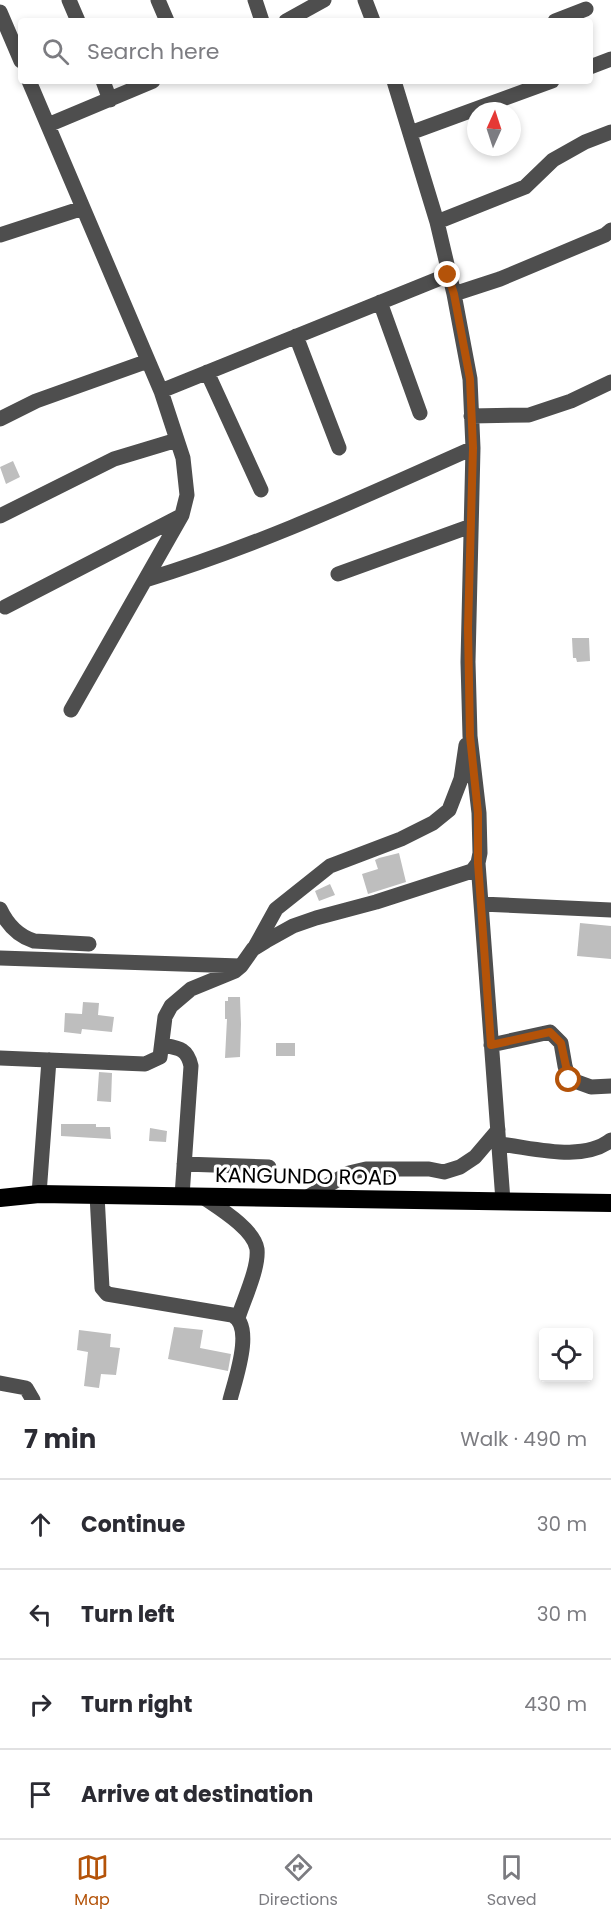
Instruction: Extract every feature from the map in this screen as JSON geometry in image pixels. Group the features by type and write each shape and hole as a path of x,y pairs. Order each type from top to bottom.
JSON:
{"highway":[{"name":"KANGUNDO ROAD","path":"0,1198 39,1194 611,1203"}],"street":[{"path":"69,0 77,18"},
{"path":"158,0 166,18"},
{"path":"291,18 324,0"},
{"path":"365,0 372,18"},
{"path":"258,1 261,18"},
{"path":"563,18 586,9"},
{"path":"0,12 18,55"},
{"path":"593,66 611,59"},
{"path":"30,84 161,391 183,458 187,495 182,515 71,710"},
{"path":"104,84 110,99"},
{"path":"48,125 146,84"},
{"path":"397,84 437,222 454,294 470,379 473,448 468,628 470,736 478,813 478,863 503,1201"},
{"path":"410,133 544,84"},
{"path":"437,222 525,187 553,160 585,142 611,132"},
{"path":"0,235 83,208"},
{"path":"454,294 554,257 606,235 611,230"},
{"path":"161,391 448,275"},
{"path":"380,302 420,413"},
{"path":"296,336 339,448"},
{"path":"0,419 36,401 148,361"},
{"path":"207,372 261,490"},
{"path":"471,416 529,415 571,401 611,381"},
{"path":"0,516 114,459 177,440"},
{"path":"144,580 205,562 297,526 473,448"},
{"path":"5,607 182,515"},
{"path":"338,574 471,526"},
{"path":"0,1058 145,1064 160,1057 165,1017 171,1006 180,996 192,989 235,971 241,966 276,909 330,866 401,839 433,823 449,810 461,779 465,750 470,736"},
{"path":"253,949 301,923 472,871 478,863"},
{"path":"481,904 611,910"},
{"path":"0,909 14,930 25,938 34,941 89,944"},
{"path":"25,938 31,959"},
{"path":"0,958 241,966"},
{"path":"491,1045 550,1032 561,1043 569,1080 591,1087 611,1086"},
{"path":"162,1045 181,1049 188,1056 191,1066 182,1196"},
{"path":"39,1194 49,1060"},
{"path":"498,1137 518,1145 555,1153 597,1147 611,1140"},
{"path":"306,1198 349,1173 366,1169 429,1169 444,1172 460,1167 498,1137"},
{"path":"184,1164 269,1167"},
{"path":"97,1195 102,1288 106,1294 232,1315 238,1317 242,1323 244,1338 230,1400"},
{"path":"203,1197 241,1225 256,1247 256,1262 238,1317"},
{"path":"0,1383 26,1388 33,1400"}],"building":[{"path":"13,461 20,477 6,484 0,467"},
{"path":"572,638 589,638 590,661 577,662 576,658 573,658"},
{"path":"399,853 406,882 368,894 362,874 378,869 375,860"},
{"path":"330,884 335,895 319,901 315,891"},
{"path":"580,923 611,926 611,959 577,956"},
{"path":"228,997 240,997 240,1057 225,1058 227,1019 225,1019 225,1001 228,1001"},
{"path":"83,1002 99,1003 98,1015 114,1017 112,1032 82,1029 81,1034 64,1032 65,1013 82,1014"},
{"path":"276,1043 295,1043 295,1056 276,1056"},
{"path":"99,1072 112,1073 111,1102 97,1101"},
{"path":"61,1124 96,1124 96,1127 110,1127 111,1139 61,1136"},
{"path":"150,1128 167,1131 166,1142 149,1141"},
{"path":"174,1327 203,1330 200,1348 231,1354 228,1371 168,1359"},
{"path":"79,1330 111,1334 110,1347 120,1348 116,1375 101,1374 99,1388 84,1386 88,1352 77,1350"}],"route":[{"path":"448,275 454,294 470,379 473,448 468,628 470,736 478,813 480,853 478,863 491,1045 550,1032 561,1043 569,1080"}]}
